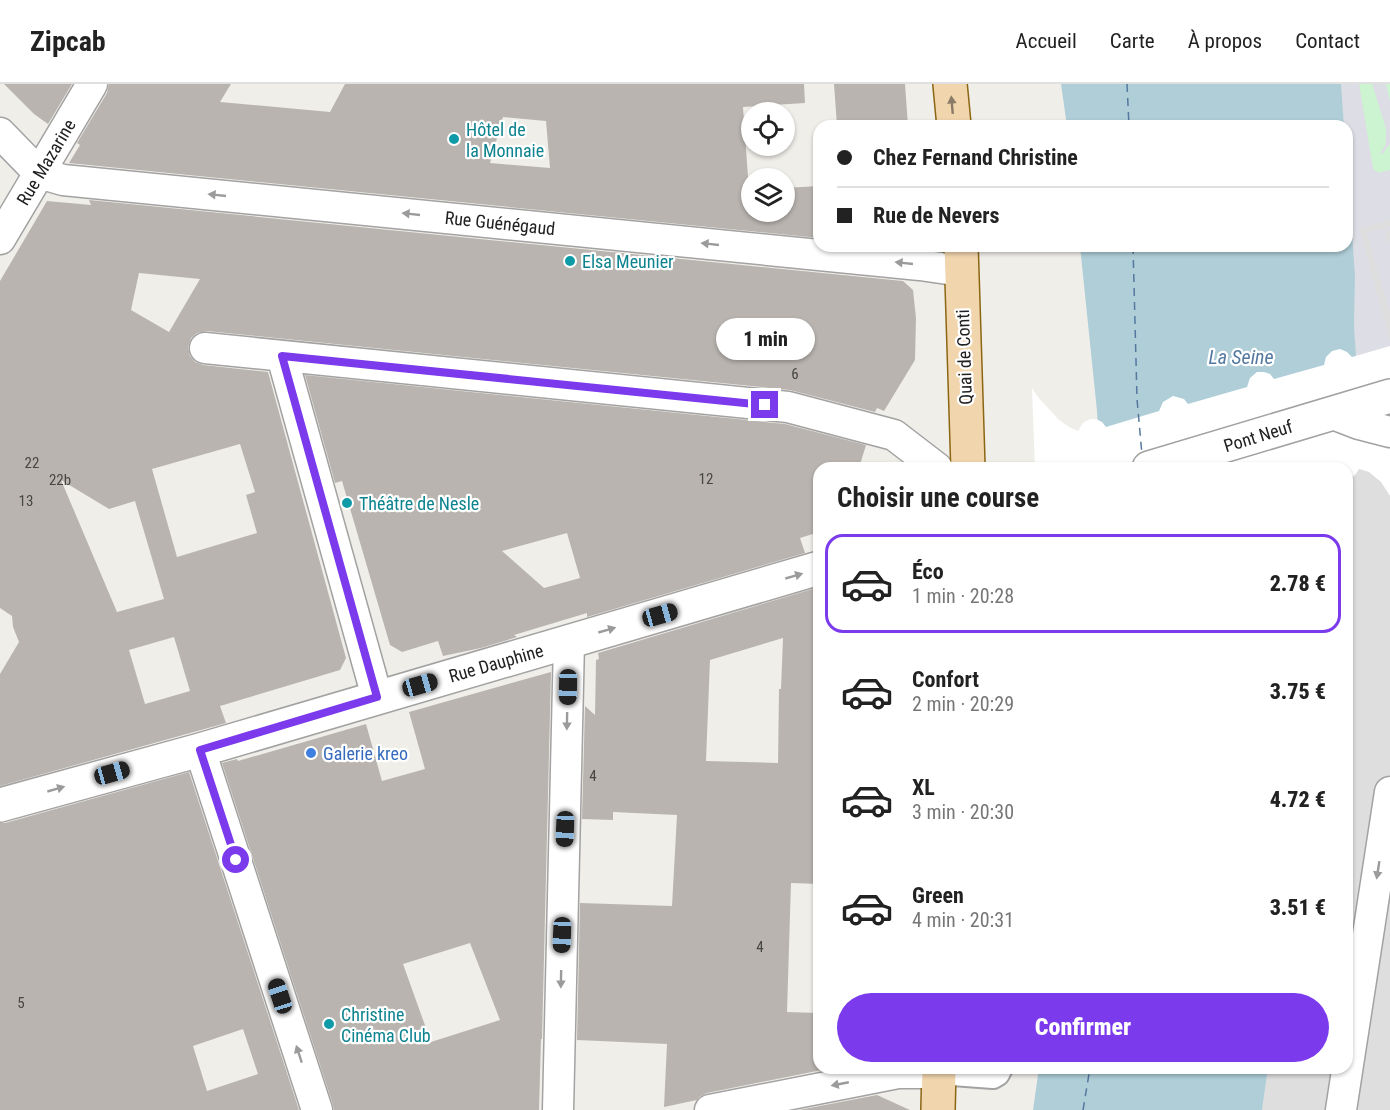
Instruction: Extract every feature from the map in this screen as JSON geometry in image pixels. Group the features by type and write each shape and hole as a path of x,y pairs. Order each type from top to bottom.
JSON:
{"main road":[{"path":"950,84 953,120"},
{"name":"Quai de Conti","path":"961,259 968,462"},
{"path":"938,1110 939,1074"}],"street":[{"name":"Rue Mazarine","path":"0,239 92,84"},
{"path":"0,133 39,173"},
{"name":"Rue Guénégaud","path":"39,173 63,180 920,265 961,259"},
{"path":"205,348 788,407 894,435 929,462"},
{"path":"282,356 377,697"},
{"name":"Pont Neuf","path":"1169,462 1390,396"},
{"path":"1333,414 1390,432"},
{"name":"Rue Dauphine","path":"0,805 200,750 813,570"},
{"path":"558,1110 569,642"},
{"path":"200,750 317,1110"},
{"path":"1353,1036 1390,792"},
{"path":"711,1110 888,1074"},
{"path":"970,1074 993,1077 998,1074"},
{"path":"1342,1109 1347,1074"}],"shaded area":[{"path":"1341,84 1390,84 1390,1110 1262,1110 1267,1074 1353,1074 1353,462 1348,462 1356,355 1353,120 1344,120"},
{"path":"1341,84 1359,84 1373,169 1379,173 1390,170 1390,219 1359,229 1390,346 1356,355 1353,120 1344,120"},
{"path":"1372,84 1386,84 1390,102 1390,144 1382,154 1380,153 1385,146 1386,129"},
{"path":"1390,227 1390,230 1384,232 1387,242 1390,241 1390,312 1367,233"}],"green space":[{"path":"1359,84 1390,84 1390,170 1379,173 1373,169"}],"water":[{"path":"1061,84 1341,84 1344,120 1066,120"},
{"name":"La Seine","path":"1353,247 1356,355 1348,462 1100,462 1097,411 1081,252 1353,252"},
{"path":"1038,1074 1267,1074 1262,1110 1033,1110"}],"pier":[{"path":"1390,346 1390,496 1381,482 1369,472 1359,469 1353,476 1353,462 1035,462 1032,388 1058,419 1078,431 1083,423 1090,419 1102,422 1106,427 1159,411 1163,402 1173,396 1184,399 1188,404 1247,387 1250,378 1257,372 1270,374 1274,379 1324,365 1326,357 1332,351 1340,349 1352,357"}],"building":[{"path":"4,84 72,84 48,124 34,114"},
{"path":"109,84 231,84 220,102 330,112 345,84 804,84 805,103 741,102 741,156 746,156 747,168 741,168 741,222 795,222 795,187 813,186 813,237 69,163 80,145 77,143 107,93","holes":["503,117 546,121 550,168 490,163"]},
{"path":"834,84 905,84 908,120 837,120"},
{"path":"89,200 903,281 913,290 916,318 915,360 884,411 877,408 875,412 790,390 207,331 197,333 191,338 188,347 190,356 195,362 203,365 268,372 346,658 340,670 220,706 226,723 0,786 0,674 19,642 13,627 12,616 0,608 0,281 47,201 91,205","holes":["139,273 200,279 169,332 131,310","240,444 255,492 246,495 257,533 177,557 152,469","61,480 109,509 135,501 164,599 117,612","174,637 190,691 145,704 129,650"]},
{"path":"305,375 785,424 866,445 861,462 813,462 813,534 800,538 805,553 587,617 587,613 514,635 517,637 481,648 443,656 438,641 402,652 390,645 342,481 335,483","holes":["567,533 580,578 544,588 502,551"]},
{"path":"813,589 813,884 791,883 787,1012 813,1013 813,1072 707,1093 697,1100 664,1107 667,1044 577,1040 580,903 672,906 677,815 613,812 613,820 582,819 585,706 595,715 596,660 599,659 598,653","holes":["783,638 781,689 779,689 778,763 706,761 710,660"]},
{"path":"551,672 539,1110 334,1110 222,763 237,759 238,761 366,724 382,781 425,769 409,712","holes":["470,943 500,1020 431,1042 403,964"]},
{"path":"189,772 299,1110 0,1110 0,823","holes":["243,1029 258,1074 207,1091 193,1046"]},
{"path":"877,1095 910,1110 799,1110"}],"ferry route":[{"path":"1127,84 1129,120"},
{"path":"1133,252 1137,399 1142,455"},
{"path":"1083,1110 1089,1074"}],"place":[{"name":"Hôtel de la Monnaie","path":"454,139"},
{"name":"Elsa Meunier","path":"570,261"},
{"name":"Théâtre de Nesle","path":"347,503"},
{"name":"Galerie kreo","path":"311,753"},
{"name":"Christine Cinéma Club","path":"329,1024"}],"route":[{"path":"236,860 200,750 377,697 282,356 765,405"}]}
